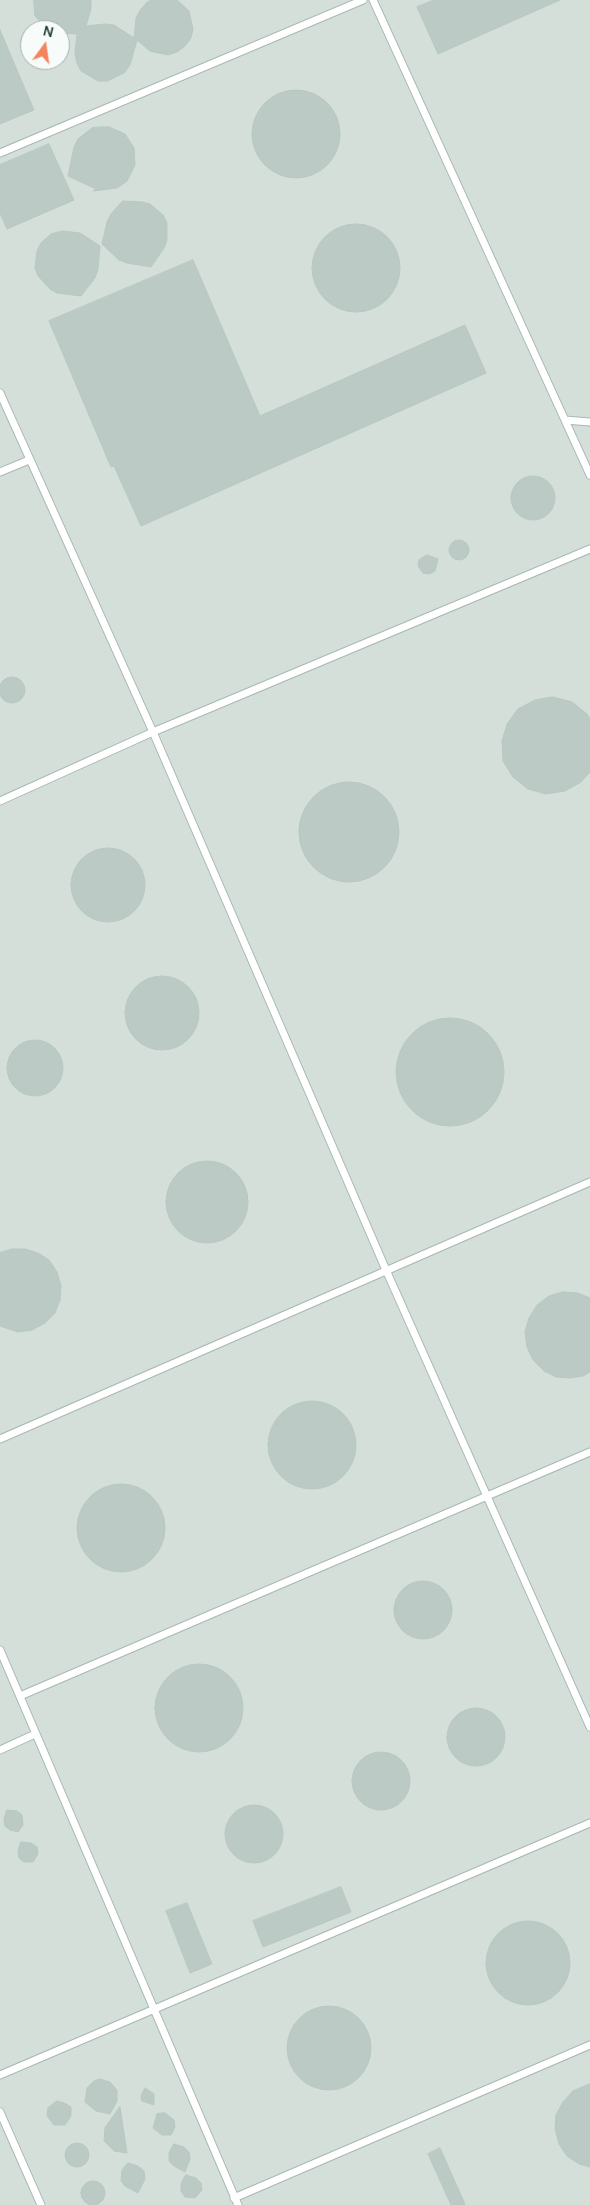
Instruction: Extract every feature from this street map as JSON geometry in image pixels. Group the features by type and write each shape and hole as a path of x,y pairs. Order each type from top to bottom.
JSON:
{"lane":[{"path":"0,153 363,0"},
{"path":"373,0 590,475"},
{"path":"0,393 153,732 386,1270 590,1727"},
{"path":"565,420 590,422"},
{"path":"0,472 29,460"},
{"path":"0,801 153,732 590,549"},
{"path":"0,1439 590,1182"},
{"path":"20,1696 590,1452"},
{"path":"0,1650 236,2200 590,2045"},
{"path":"0,1750 35,1734"},
{"path":"0,2075 590,1823"},
{"path":"0,2112 41,2205"}],"shaded area":[{"path":"0,0 590,0 590,2205 0,2205"}],"building":[{"path":"34,0 91,0 91,9 86,26 114,25 134,38 136,18 147,2 152,0 177,0 189,11 193,29 191,38 185,46 177,52 168,55 150,51 137,40 130,65 124,73 107,81 98,81 81,71 77,63 75,54 77,34 70,34 70,20 39,20 35,16"},
{"path":"434,0 560,0 438,54 417,7"},
{"path":"0,30 34,110 0,124"},
{"path":"296,90 313,93 327,103 337,117 340,134 337,151 327,165 313,175 296,178 279,175 265,165 255,151 252,134 255,117 265,103 279,93"},
{"path":"109,127 125,134 134,148 135,165 127,181 117,188 93,191 96,189 68,176 74,147 78,139 92,128"},
{"path":"49,144 74,200 7,229 0,213 0,165"},
{"path":"123,201 150,204 163,215 167,223 167,240 151,267 119,260 102,244 107,222 111,214"},
{"path":"356,224 373,227 387,237 397,251 400,268 397,285 387,299 373,309 356,312 339,309 325,299 315,285 312,268 315,251 325,237 339,227"},
{"path":"63,231 80,233 100,246 98,269 95,278 81,296 57,293 50,289 38,276 35,268 37,251 41,243 51,234"},
{"path":"193,260 260,416 465,325 486,373 141,526 114,466 111,467 49,321"},
{"path":"533,476 545,480 551,486 555,498 551,510 545,516 533,520 521,516 515,510 511,498 515,486 521,480"},
{"path":"459,540 466,543 469,550 466,557 459,560 452,557 449,550 452,543"},
{"path":"427,555 438,559 435,571 429,574 423,573 418,566 419,560"},
{"path":"12,677 21,681 25,690 21,699 12,703 3,699 -1,690 3,681"},
{"path":"553,697 572,702 587,714 590,719 590,772 581,782 565,791 546,794 528,789 513,777 503,761 502,741 507,724 518,709 535,700"},
{"path":"349,782 368,786 384,797 395,813 399,832 395,851 384,867 368,878 349,882 330,878 314,867 303,851 299,832 303,813 314,797 330,786"},
{"path":"101,848 115,848 129,854 139,864 145,878 143,899 129,916 115,922 101,922 87,916 77,906 71,892 71,878 77,864 87,854"},
{"path":"155,976 169,976 183,982 193,992 199,1006 197,1027 183,1044 169,1050 155,1050 141,1044 131,1034 125,1020 125,1006 131,992 141,982"},
{"path":"450,1018 471,1022 488,1034 500,1051 504,1072 500,1093 488,1110 471,1122 450,1126 429,1122 412,1110 400,1093 396,1072 400,1051 412,1034 429,1022"},
{"path":"35,1040 46,1042 55,1048 61,1057 63,1068 61,1079 55,1088 46,1094 35,1096 24,1094 15,1088 9,1079 7,1068 9,1057 15,1048 24,1042"},
{"path":"199,1161 215,1161 230,1168 241,1179 248,1194 245,1218 236,1231 215,1243 199,1243 184,1236 173,1225 166,1210 166,1194 173,1179 184,1168"},
{"path":"12,1249 25,1249 38,1253 49,1260 57,1272 61,1286 60,1300 55,1313 45,1323 32,1330 18,1332 0,1326 0,1253"},
{"path":"563,1292 578,1293 590,1298 590,1372 583,1376 570,1378 556,1377 544,1371 533,1360 527,1347 525,1332 529,1318 537,1305 549,1296"},
{"path":"312,1401 329,1404 337,1408 349,1420 353,1428 356,1445 353,1462 349,1470 337,1482 329,1486 312,1489 295,1486 287,1482 275,1470 271,1462 268,1445 271,1428 275,1420 287,1408 295,1404"},
{"path":"121,1484 138,1487 146,1491 158,1503 162,1511 165,1528 162,1545 158,1553 146,1565 138,1569 121,1572 104,1569 96,1565 84,1553 80,1545 77,1528 80,1511 84,1503 96,1491 104,1487"},
{"path":"423,1581 439,1586 447,1594 452,1610 447,1626 439,1634 423,1639 407,1634 399,1626 394,1610 399,1594 407,1586"},
{"path":"199,1664 216,1667 224,1671 236,1683 240,1691 243,1708 240,1725 236,1733 224,1745 216,1749 199,1752 182,1749 174,1745 162,1733 158,1725 155,1708 158,1691 162,1683 174,1671 182,1667"},
{"path":"476,1708 492,1713 500,1721 505,1737 500,1753 492,1761 476,1766 460,1761 452,1753 447,1737 452,1721 460,1713"},
{"path":"381,1752 397,1757 405,1765 410,1781 405,1797 397,1805 381,1810 365,1805 357,1797 352,1781 357,1765 365,1757"},
{"path":"254,1805 270,1810 278,1818 283,1834 278,1850 270,1858 254,1863 238,1858 230,1850 225,1834 230,1818 238,1810"},
{"path":"7,1810 17,1811 22,1815 23,1825 18,1832 10,1830 5,1826 4,1819"},
{"path":"21,1842 31,1843 37,1847 38,1854 33,1862 24,1862 19,1858 18,1851"},
{"path":"341,1887 351,1912 263,1947 253,1921"},
{"path":"187,1903 212,1964 190,1973 166,1911"},
{"path":"528,1921 544,1924 563,1940 567,1947 570,1963 567,1979 551,1998 544,2002 528,2005 512,2002 493,1986 489,1979 486,1963 489,1947 505,1928 512,1924"},
{"path":"329,2006 345,2009 359,2018 368,2032 371,2048 368,2064 359,2078 345,2087 329,2090 313,2087 299,2078 290,2064 287,2048 290,2032 299,2018 313,2009"},
{"path":"100,2079 110,2082 117,2090 117,2101 110,2114 96,2111 85,2102 87,2088 94,2081"},
{"path":"590,2084 590,2167 579,2164 567,2156 559,2144 555,2129 556,2115 563,2102 573,2091"},
{"path":"145,2088 154,2094 154,2105 142,2101 141,2097"},
{"path":"57,2101 71,2107 71,2116 65,2125 54,2125 47,2116 48,2108"},
{"path":"120,2107 127,2153 114,2151 104,2141 105,2128"},
{"path":"165,2113 174,2120 175,2127 171,2135 162,2135 153,2128 157,2114"},
{"path":"77,2143 86,2146 89,2155 86,2164 77,2167 68,2164 65,2155 68,2146"},
{"path":"174,2144 184,2147 189,2152 190,2159 185,2172 169,2161 169,2153"},
{"path":"440,2148 465,2205 451,2205 428,2154"},
{"path":"128,2163 138,2166 144,2171 145,2179 138,2193 125,2186 121,2181 122,2170"},
{"path":"186,2175 196,2178 201,2183 202,2190 195,2198 185,2197 181,2191 181,2184"},
{"path":"93,2181 102,2184 105,2193 102,2202 93,2205 84,2202 81,2193 84,2184"}]}
